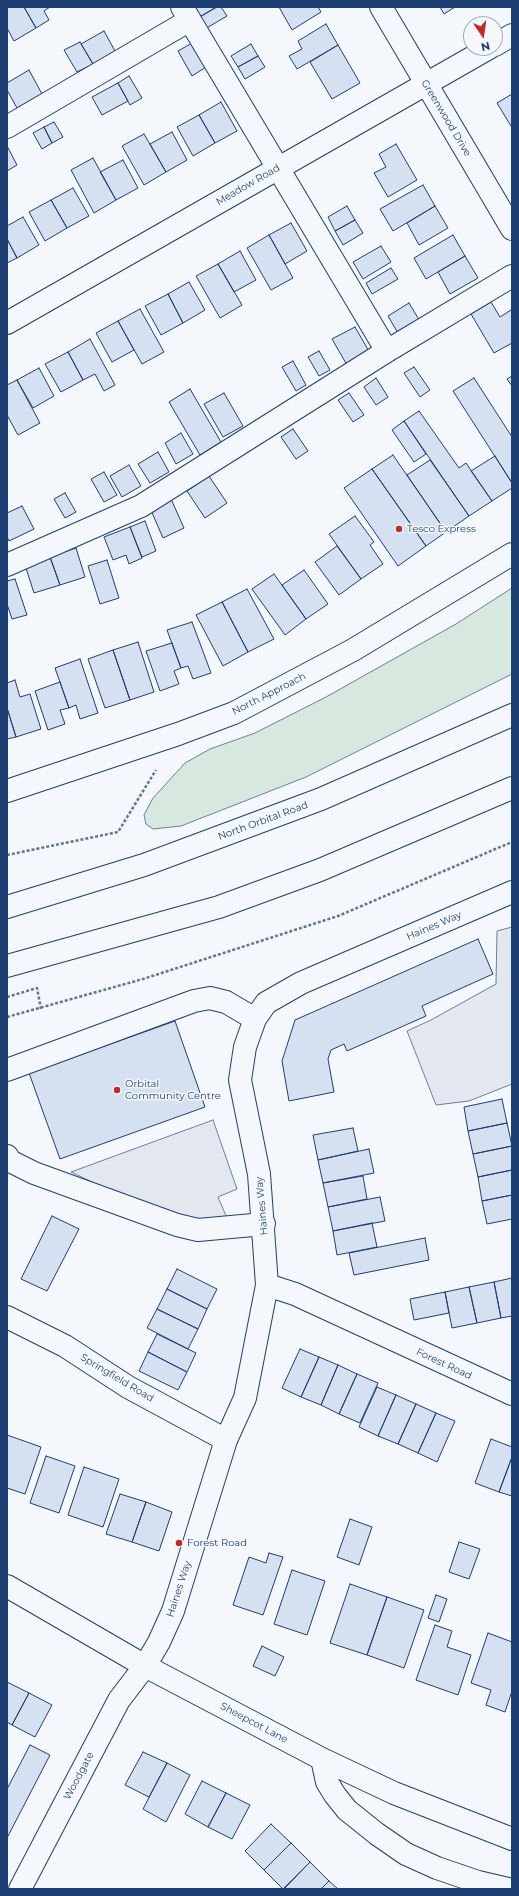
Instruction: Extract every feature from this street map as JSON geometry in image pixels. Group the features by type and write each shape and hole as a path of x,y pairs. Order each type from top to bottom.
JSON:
{"main road":[{"name":"Greenwood Drive","path":"380,7 512,229"},
{"path":"7,127 186,13 387,351"},
{"path":"503,40 512,35"},
{"name":"Meadow Road","path":"7,323 475,56"},
{"path":"7,566 141,506 387,351 512,276"},
{"name":"North Approach","path":"7,791 178,734 234,713 269,696 353,650 512,554"},
{"name":"North Orbital Road","path":"7,908 144,865 322,799 512,715"},
{"path":"7,966 219,907 320,870 512,788"},
{"name":"Haines Way","path":"145,1666 159,1642 173,1611 226,1440 246,1398 267,1285 264,1224 259,1174 240,1080 245,1047 255,1019 266,1003 300,983 512,892"},
{"path":"7,1070 194,1001 210,998 226,1002 255,1019"},
{"path":"7,1156 10,1161 34,1173 177,1225 198,1230 264,1224"},
{"name":"Forest Road","path":"267,1285 295,1294 512,1394"},
{"name":"Springfield Road","path":"7,1317 65,1346 128,1387 226,1440"},
{"name":"Sheepcot Lane","path":"7,1586 145,1666 322,1759 394,1793 512,1839"},
{"name":"Woodgate","path":"20,1889 119,1700 145,1666"},
{"path":"322,1759 327,1782 335,1795 347,1810 377,1834 406,1854 437,1868 478,1882 508,1889"}],"path":[{"path":"7,855 118,832 178,734"},
{"path":"7,1017 41,1009 143,979 338,916 512,842"},
{"path":"7,997 37,988 41,1009"}],"shaded area":[{"path":"512,588 512,674 306,777 181,826 153,829 146,824 144,815 153,798 185,763 210,749 255,733 326,697 456,624"},
{"path":"512,927 512,1084 469,1101 436,1105 407,1031 431,1020 496,984 497,931"},
{"path":"213,1120 237,1189 218,1197 227,1218 193,1220 94,1183 71,1172"}],"building":[{"path":"7,7 24,7 36,28 14,41 7,28"},
{"path":"24,7 50,7 44,11 49,20 36,28"},
{"path":"192,7 216,7 198,18"},
{"path":"217,7 221,7 227,16 205,29 198,18"},
{"path":"279,7 318,7 321,12 292,30"},
{"path":"440,7 455,7 444,14"},
{"path":"326,24 338,45 297,69 289,56 302,49 298,41"},
{"path":"104,31 115,51 93,64 81,44"},
{"path":"80,42 93,64 77,72 64,50"},
{"path":"192,43 206,67 192,76 178,51"},
{"path":"251,44 258,56 238,67 231,56"},
{"path":"338,45 360,83 332,99 310,62"},
{"path":"258,56 265,67 245,79 238,67"},
{"path":"29,70 42,94 17,108 7,90 7,83"},
{"path":"129,76 142,98 130,105 118,83"},
{"path":"118,83 128,101 102,115 92,97"},
{"path":"512,94 512,125 511,126 497,103"},
{"path":"221,102 237,131 215,143 199,115"},
{"path":"199,115 215,143 193,156 177,127"},
{"path":"54,122 63,137 52,143 44,127"},
{"path":"44,127 52,143 42,149 33,133"},
{"path":"172,132 187,160 166,172 150,144"},
{"path":"144,134 166,172 144,185 122,146"},
{"path":"396,144 417,180 388,197 374,173 386,167 379,154"},
{"path":"7,146 17,165 7,171"},
{"path":"93,158 116,200 94,213 71,170"},
{"path":"123,160 138,188 116,200 100,172"},
{"path":"423,185 435,206 393,231 380,209"},
{"path":"73,188 89,216 67,228 51,200"},
{"path":"51,200 67,228 45,241 29,212"},
{"path":"347,206 355,220 335,231 328,217"},
{"path":"435,206 448,228 419,245 407,223"},
{"path":"23,217 39,245 17,258 7,239 7,226"},
{"path":"355,220 363,233 343,245 335,231"},
{"path":"291,223 307,251 285,264 269,235"},
{"path":"269,235 293,278 271,290 247,248"},
{"path":"453,235 465,256 426,279 414,258"},
{"path":"7,239 17,258 7,263"},
{"path":"381,246 391,262 363,279 353,262"},
{"path":"240,251 256,280 234,292 218,264"},
{"path":"465,256 478,278 450,294 438,272"},
{"path":"218,264 242,305 220,318 196,276"},
{"path":"391,268 398,279 372,294 366,283"},
{"path":"189,282 205,310 183,323 168,294"},
{"path":"168,294 183,323 161,335 145,306"},
{"path":"491,302 500,317 511,310 512,312 512,343 494,353 471,314"},
{"path":"409,303 421,323 399,335 388,316"},
{"path":"140,309 164,352 142,364 118,321"},
{"path":"118,321 134,350 112,362 96,333"},
{"path":"355,327 370,353 347,365 332,339"},
{"path":"90,339 115,385 104,391 95,374 83,380 68,352"},
{"path":"319,351 330,370 319,376 308,357"},
{"path":"68,352 83,380 61,392 45,364"},
{"path":"293,361 306,385 296,391 282,367"},
{"path":"414,367 430,390 420,397 404,373"},
{"path":"39,368 54,396 33,408 17,380"},
{"path":"512,376 512,386 507,379"},
{"path":"376,378 388,397 376,405 364,387"},
{"path":"474,378 512,437 512,483 453,391"},
{"path":"17,380 40,423 18,435 7,415 7,385"},
{"path":"190,389 221,442 200,455 169,402"},
{"path":"224,393 243,426 223,437 204,404"},
{"path":"349,393 364,415 353,422 338,400"},
{"path":"419,411 459,468 466,463 492,501 469,516 404,421"},
{"path":"404,421 426,454 414,462 392,430"},
{"path":"293,429 308,451 296,459 281,437"},
{"path":"181,433 193,454 176,464 165,443"},
{"path":"158,452 169,472 150,483 138,464"},
{"path":"393,455 446,532 426,546 372,469"},
{"path":"495,456 512,483 512,488 492,501 471,471"},
{"path":"430,460 469,516 446,532 407,475"},
{"path":"129,465 141,486 122,497 110,476"},
{"path":"372,469 426,546 398,566 344,488"},
{"path":"104,472 117,495 104,502 91,479"},
{"path":"209,476 227,503 205,518 187,491"},
{"path":"65,493 76,512 65,518 54,499"},
{"path":"171,499 184,528 163,538 150,508"},
{"path":"22,506 34,529 9,541 7,537 7,513"},
{"path":"355,516 374,542 370,545 383,564 361,579 329,534"},
{"path":"145,521 156,551 142,557 130,527"},
{"path":"130,527 142,558 129,564 126,555 113,560 104,537"},
{"path":"337,546 361,579 339,595 315,562"},
{"path":"76,548 85,577 60,585 50,557"},
{"path":"50,557 60,585 34,593 25,565"},
{"path":"107,560 119,598 100,604 88,566"},
{"path":"304,570 328,604 306,619 282,585"},
{"path":"274,574 306,619 285,635 252,589"},
{"path":"15,579 27,615 12,619 7,604 7,581"},
{"path":"247,589 274,639 248,652 222,602"},
{"path":"222,602 248,652 223,666 196,615"},
{"path":"192,622 211,673 193,679 188,666 181,668 167,630"},
{"path":"138,642 154,692 130,700 113,650"},
{"path":"172,643 181,668 174,671 179,684 160,691 146,651"},
{"path":"113,650 130,700 105,708 88,659"},
{"path":"80,659 98,713 80,719 76,705 69,708 55,668"},
{"path":"15,680 20,697 30,694 41,729 16,737 7,708 7,683"},
{"path":"60,682 69,708 60,710 65,724 48,730 35,691"},
{"path":"7,708 16,737 7,739"},
{"path":"478,939 493,974 422,1006 426,1016 347,1051 344,1044 331,1050 328,1059 334,1092 289,1101 282,1061 295,1020"},
{"name":"Orbital Community Centre","path":"175,1021 205,1107 60,1159 29,1073"},
{"path":"502,1099 507,1123 468,1131 464,1107"},
{"path":"507,1123 512,1146 473,1154 468,1131"},
{"path":"353,1128 358,1151 318,1160 313,1135"},
{"path":"512,1146 512,1170 478,1177 473,1154"},
{"path":"369,1149 374,1173 323,1183 318,1160"},
{"path":"512,1170 512,1195 482,1201 478,1177"},
{"path":"363,1176 367,1199 328,1207 323,1183"},
{"path":"512,1195 512,1219 487,1224 482,1201"},
{"path":"380,1197 385,1221 333,1231 328,1207"},
{"path":"52,1216 79,1229 47,1291 21,1279"},
{"path":"372,1223 377,1247 337,1255 333,1231"},
{"path":"425,1238 429,1260 354,1275 349,1253"},
{"path":"177,1269 217,1289 207,1309 167,1289"},
{"path":"512,1278 512,1316 501,1318 494,1282"},
{"path":"494,1282 501,1318 477,1323 469,1287"},
{"path":"469,1287 477,1323 452,1328 445,1292"},
{"path":"167,1289 207,1309 198,1329 157,1309"},
{"path":"445,1292 449,1313 414,1320 410,1299"},
{"path":"157,1309 198,1329 188,1349 147,1328"},
{"path":"157,1334 196,1353 187,1372 148,1352"},
{"path":"300,1349 319,1357 301,1397 282,1388"},
{"path":"148,1352 187,1372 178,1390 139,1371"},
{"path":"319,1357 338,1365 321,1405 301,1397"},
{"path":"338,1365 357,1374 339,1414 321,1405"},
{"path":"357,1374 378,1383 360,1423 339,1414"},
{"path":"377,1387 396,1395 378,1436 359,1427"},
{"path":"396,1395 416,1404 398,1444 378,1436"},
{"path":"416,1404 436,1413 418,1453 398,1444"},
{"path":"436,1413 455,1421 437,1462 418,1453"},
{"path":"7,1435 41,1447 25,1494 7,1488"},
{"path":"491,1439 512,1447 512,1457 499,1492 475,1483"},
{"path":"46,1456 75,1466 59,1513 30,1503"},
{"path":"512,1457 512,1496 499,1492"},
{"path":"84,1467 119,1479 103,1527 68,1515"},
{"path":"120,1494 146,1502 132,1542 106,1534"},
{"path":"146,1502 172,1512 159,1551 132,1542"},
{"path":"350,1519 372,1527 359,1565 337,1557"},
{"path":"459,1542 480,1549 469,1579 449,1572"},
{"path":"269,1553 283,1557 263,1615 233,1605 249,1557 266,1563"},
{"path":"292,1570 325,1581 307,1635 274,1624"},
{"path":"350,1584 387,1597 367,1655 330,1643"},
{"path":"436,1595 447,1599 439,1622 428,1618"},
{"path":"387,1597 424,1610 404,1668 367,1655"},
{"path":"435,1625 452,1631 447,1647 471,1655 458,1695 416,1680"},
{"path":"488,1633 512,1642 512,1691 505,1712 486,1705 491,1690 471,1683"},
{"path":"262,1646 284,1657 275,1676 253,1666"},
{"path":"7,1682 29,1693 12,1725 7,1722"},
{"path":"29,1693 52,1705 35,1737 12,1725"},
{"path":"30,1745 50,1755 7,1838 7,1789"},
{"path":"143,1752 167,1763 149,1797 125,1785"},
{"path":"167,1763 190,1775 166,1822 143,1809"},
{"path":"202,1781 226,1793 208,1827 185,1814"},
{"path":"226,1793 250,1805 232,1839 208,1827"},
{"path":"271,1824 291,1843 264,1870 245,1851"},
{"path":"291,1843 310,1862 283,1889 264,1870"},
{"path":"310,1862 329,1881 321,1889 284,1889"},
{"path":"329,1881 338,1889 321,1889"}],"place":[{"name":"Tesco Express","path":"399,529"},
{"name":"Orbital Community Centre","path":"117,1090"},
{"name":"Forest Road","path":"179,1543"}]}
